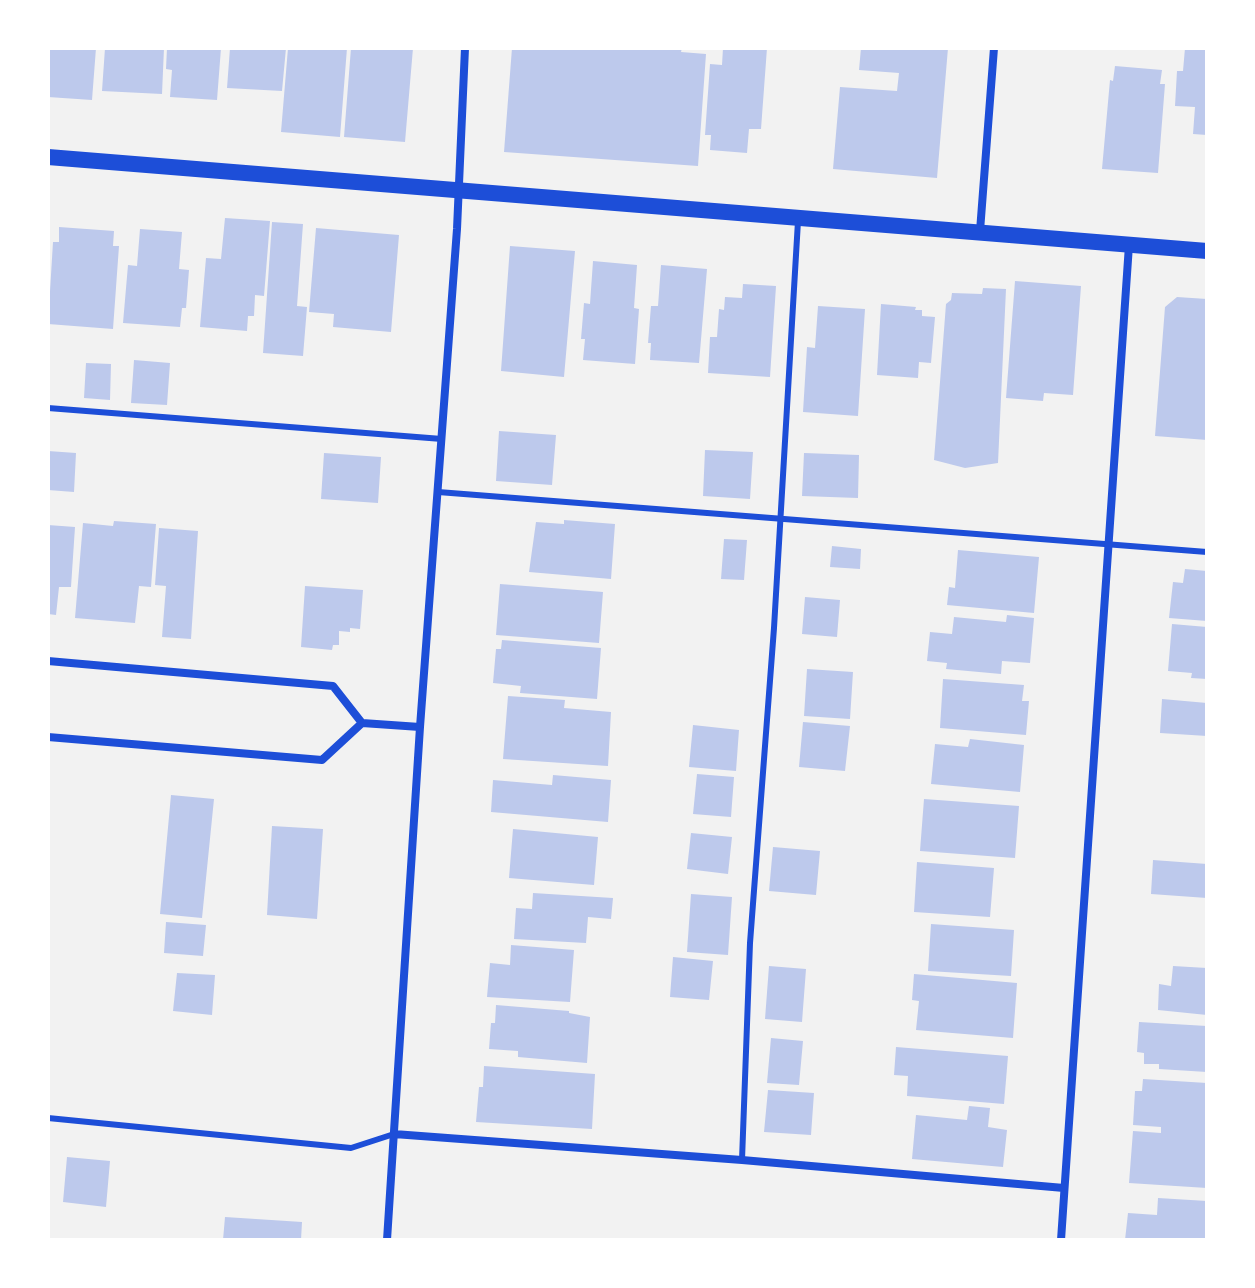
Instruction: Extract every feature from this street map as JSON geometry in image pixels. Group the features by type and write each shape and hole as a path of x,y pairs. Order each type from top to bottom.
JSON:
{"main road":[{"path":"48,157 1207,251"}],"street":[{"path":"387,1240 442,439 465,48"},
{"path":"980,231 994,48"},
{"path":"1061,1240 1129,245"},
{"path":"48,661 333,686 362,723"},
{"path":"48,737 322,760 362,723 420,727"},
{"path":"394,1134 1064,1188"}],"lane":[{"path":"742,1160 750,943 781,519 798,217"},
{"path":"48,408 442,439"},
{"path":"438,492 1207,552"},
{"path":"48,1118 351,1148 394,1134"}],"building":[{"path":"48,48 96,48 92,100 48,97"},
{"path":"105,48 164,48 162,94 102,91"},
{"path":"167,48 221,48 217,100 170,97 172,70 166,69"},
{"path":"230,48 286,48 282,91 227,88"},
{"path":"288,48 347,48 340,137 281,132"},
{"path":"351,48 413,48 405,142 344,137"},
{"path":"512,48 682,48 681,52 706,54 698,166 504,152"},
{"path":"723,48 767,48 761,129 749,129 747,153 710,150 711,135 705,135 710,64 722,65"},
{"path":"861,48 948,48 937,178 833,169 840,87 897,91 899,73 859,70"},
{"path":"1185,48 1207,48 1207,135 1193,134 1195,107 1175,106 1177,71 1183,71"},
{"path":"1115,66 1162,70 1160,84 1165,84 1158,173 1102,169 1110,80 1113,81"},
{"path":"225,218 270,221 264,296 255,295 254,316 248,316 247,331 200,327 206,258 221,259"},
{"path":"272,222 303,224 297,306 307,307 303,356 263,353"},
{"path":"59,227 114,231 113,246 119,246 113,329 48,324 53,242 59,242"},
{"path":"316,228 399,235 391,332 333,327 334,314 309,312"},
{"path":"140,229 182,232 179,269 189,270 186,308 182,308 180,327 123,323 128,265 137,266"},
{"path":"510,246 575,251 564,377 501,371"},
{"path":"593,261 637,265 634,308 639,309 635,364 583,360 584,303 590,304"},
{"path":"661,265 707,269 699,363 650,360 651,306 658,306"},
{"path":"1015,281 1081,286 1073,395 1044,393 1043,401 1006,398"},
{"path":"743,284 776,286 770,377 708,373 710,337 717,337 719,309 724,310 725,297 742,298"},
{"path":"983,288 1006,289 998,463 965,468 934,460 946,304 951,300 952,293 982,294"},
{"path":"1177,297 1207,299 1207,440 1155,436 1165,307"},
{"path":"881,304 916,307 915,310 922,310 922,316 935,317 931,363 919,362 918,378 877,375"},
{"path":"818,306 865,309 858,416 803,412 807,347 815,348"},
{"path":"134,360 170,363 167,405 131,403"},
{"path":"86,363 111,364 110,400 84,398"},
{"path":"499,431 556,435 552,485 496,481"},
{"path":"705,450 753,452 750,499 703,496"},
{"path":"48,451 76,453 74,492 48,490"},
{"path":"324,453 381,457 378,503 321,499"},
{"path":"804,453 859,455 858,498 802,496"},
{"path":"564,520 615,524 611,579 529,572 536,522 564,524"},
{"path":"114,521 156,524 151,587 139,586 135,623 75,618 83,523 113,526"},
{"path":"48,525 75,527 71,587 59,587 56,615 48,614"},
{"path":"159,528 198,531 191,639 162,637 166,586 155,585"},
{"path":"724,539 747,540 744,580 721,579"},
{"path":"832,546 861,549 860,569 830,567"},
{"path":"958,550 1039,557 1034,613 947,605 949,587 955,588"},
{"path":"1185,569 1207,571 1207,621 1169,618 1173,582 1183,583"},
{"path":"500,584 603,592 599,643 496,635"},
{"path":"305,586 363,590 360,629 339,631 339,645 333,645 332,650 301,647"},
{"path":"805,597 840,600 837,637 802,634"},
{"path":"1007,615 1034,618 1030,663 1002,661 1001,674 946,669 947,663 927,661 930,632 952,634 954,617 1006,622"},
{"path":"1172,624 1207,627 1207,679 1191,678 1192,673 1168,671"},
{"path":"502,640 601,648 597,699 520,693 521,686 493,683 496,649 501,649"},
{"path":"807,669 853,672 850,719 804,716"},
{"path":"943,679 1024,685 1022,701 1029,701 1026,735 940,728"},
{"path":"508,696 565,700 564,708 611,712 608,766 503,759"},
{"path":"1162,699 1207,703 1207,736 1160,733"},
{"path":"803,722 850,726 845,771 799,767"},
{"path":"693,725 739,730 736,771 689,767"},
{"path":"970,739 1024,745 1020,792 931,784 935,744 968,747"},
{"path":"697,774 734,777 731,817 693,814"},
{"path":"553,775 611,780 608,822 491,812 493,780 552,785"},
{"path":"171,795 214,799 202,918 160,914"},
{"path":"924,799 1019,806 1015,858 920,851"},
{"path":"272,826 323,829 317,919 267,915"},
{"path":"513,829 598,837 594,885 509,878"},
{"path":"691,833 732,837 728,874 687,869"},
{"path":"773,847 820,851 816,895 769,891"},
{"path":"1153,860 1207,864 1207,898 1151,894"},
{"path":"917,862 994,868 990,917 914,912"},
{"path":"533,893 613,898 611,919 588,917 586,943 514,939 516,908 532,909"},
{"path":"691,894 732,897 728,955 687,952"},
{"path":"166,922 206,925 203,956 164,953"},
{"path":"931,924 1014,930 1011,976 928,971"},
{"path":"511,945 574,950 570,1002 487,997 490,963 510,965"},
{"path":"673,957 713,961 709,1000 670,997"},
{"path":"769,966 806,969 802,1022 765,1019"},
{"path":"1173,966 1207,968 1207,1015 1158,1010 1159,984 1171,986"},
{"path":"177,973 215,975 212,1015 173,1011"},
{"path":"914,974 1017,983 1013,1038 916,1030 919,1001 912,1000"},
{"path":"496,1005 569,1011 590,1017 587,1063 518,1057 518,1051 489,1049"},
{"path":"1139,1022 1207,1026 1207,1072 1159,1069 1159,1064 1144,1064 1144,1053 1137,1052"},
{"path":"771,1038 803,1041 799,1085 767,1083"},
{"path":"896,1047 1008,1056 1004,1104 907,1096 908,1076 894,1075"},
{"path":"484,1066 595,1074 592,1129 476,1122"},
{"path":"1143,1079 1207,1083 1207,1188 1129,1183 1133,1131 1161,1133 1161,1127 1133,1125 1135,1091 1142,1091"},
{"path":"768,1090 814,1093 811,1135 764,1132"},
{"path":"969,1106 990,1108 988,1127 1007,1130 1003,1167 912,1159 916,1115 967,1120"},
{"path":"67,1157 110,1161 106,1207 63,1202"},
{"path":"1158,1198 1207,1201 1207,1240 1125,1240 1128,1213 1157,1215"},
{"path":"225,1217 302,1222 301,1240 223,1240"}]}
